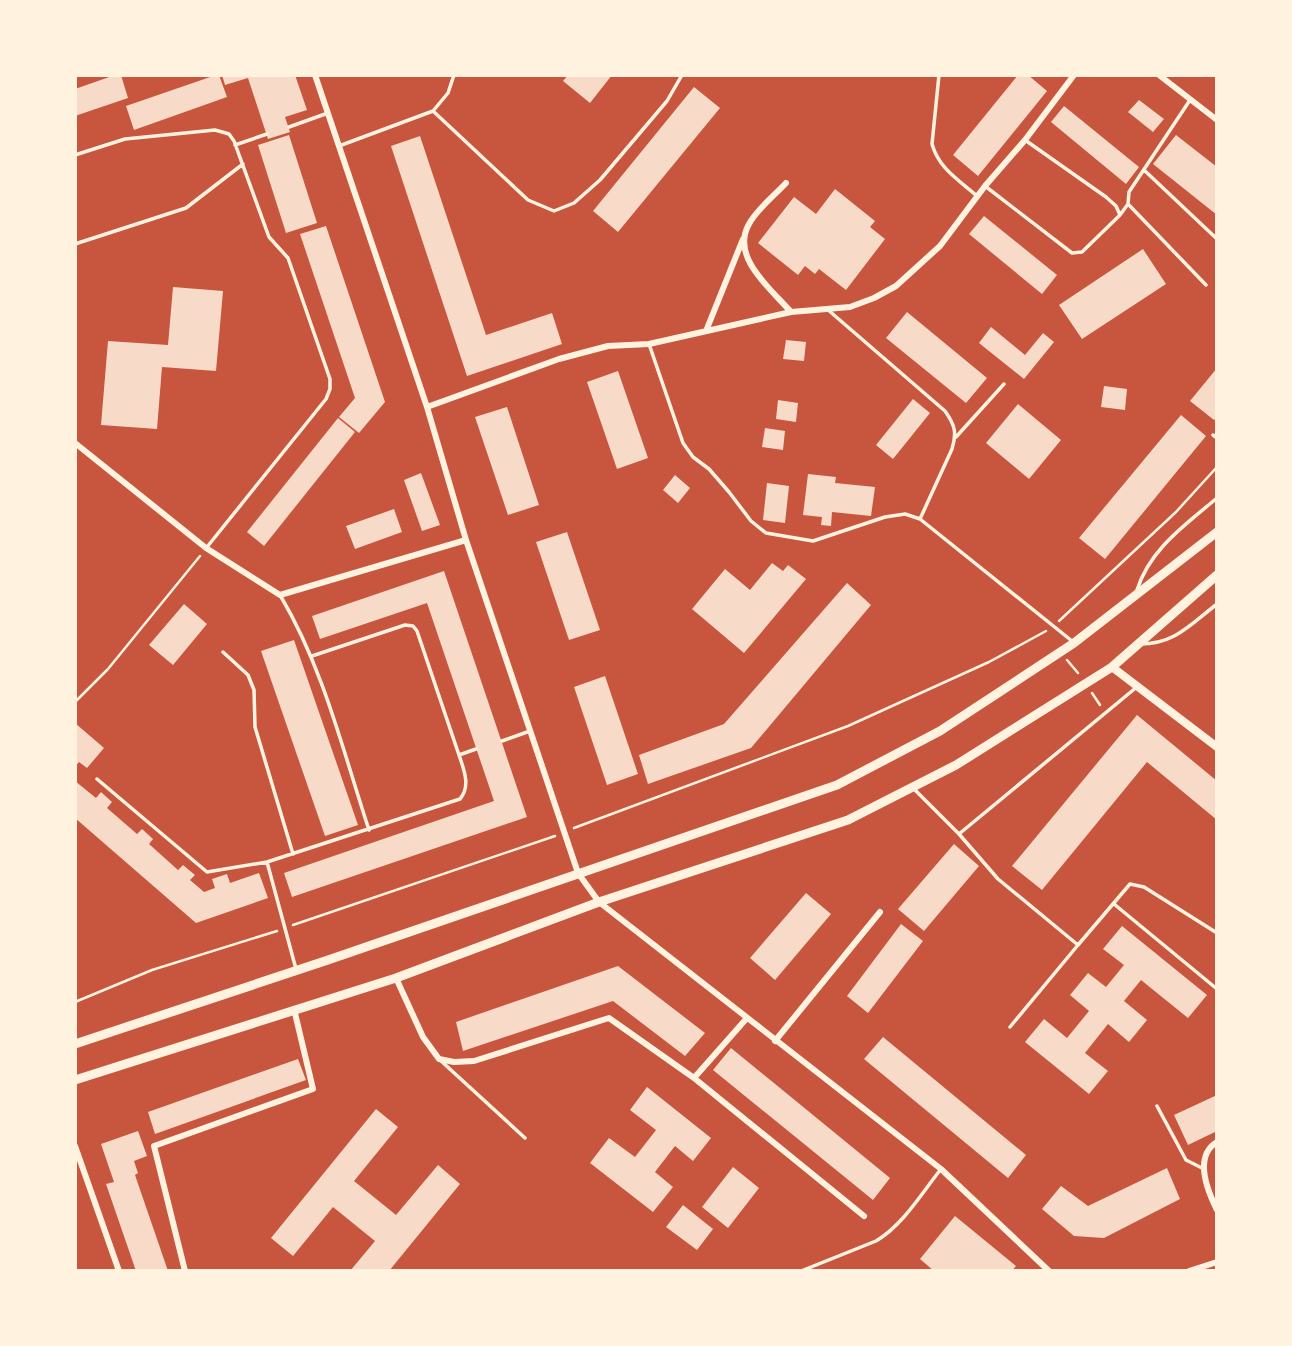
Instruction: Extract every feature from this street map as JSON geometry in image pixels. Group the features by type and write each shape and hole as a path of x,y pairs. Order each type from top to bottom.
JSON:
{"main road":[{"path":"75,1044 297,971 837,785 940,731 1074,643 1217,532"},
{"path":"75,1080 396,978 599,902 848,820 956,765 1112,667 1217,575"}],"street":[{"path":"315,75 427,407 466,540 578,873 599,902 941,1169 1049,1271"},
{"path":"427,407 559,359 608,346 649,344 791,312 850,307 896,286 940,246 1074,75"},
{"path":"1158,75 1217,120"},
{"path":"706,331 749,223 786,183"},
{"path":"743,238 751,267 791,312"},
{"path":"75,443 206,548 280,595 466,540"},
{"path":"1112,667 1217,747"},
{"path":"775,1041 880,912"},
{"path":"396,978 423,1037 439,1059 454,1062 474,1061 608,1018 694,1078 864,1216"},
{"path":"185,1271 154,1146 313,1089 293,1009"},
{"path":"694,1078 747,1018"},
{"path":"1217,1142 1208,1147 1205,1153 1204,1169 1217,1210"},
{"path":"75,1146 119,1271"},
{"path":"1189,1271 1217,1262"}],"lane":[{"path":"339,146 433,111 448,93 454,75"},
{"path":"433,111 528,200 554,211 574,203 600,180 667,101 682,75"},
{"path":"939,75 932,144 935,154 939,162 977,197"},
{"path":"985,186 1072,253 1082,252 1128,204 1129,192 1190,100"},
{"path":"289,127 328,113"},
{"path":"75,155 125,139 215,130 229,134 243,164 269,237 288,258 330,379 330,390 326,399 206,548"},
{"path":"235,145 267,134"},
{"path":"1025,140 1106,197 1116,205 1120,215"},
{"path":"75,244 186,208 243,164"},
{"path":"1144,170 1217,239"},
{"path":"1128,204 1206,285"},
{"path":"827,309 945,411 954,423 956,437"},
{"path":"649,344 683,443 692,457 709,469 751,521 766,533 813,541 885,517 905,514 920,519 1074,643"},
{"path":"920,519 956,437 1004,384"},
{"path":"1135,595 1143,571 1151,558 1162,545 1217,498"},
{"path":"280,595 312,656 369,830"},
{"path":"1138,644 1154,644 1176,636 1217,604"},
{"path":"97,779 207,872 267,862 460,799 465,793 466,775 413,626 405,625 312,656"},
{"path":"223,652 248,675 254,691 255,727 293,854"},
{"path":"958,834 1138,686"},
{"path":"502,741 530,731"},
{"path":"459,755 476,749"},
{"path":"913,788 998,879 1078,945"},
{"path":"267,862 297,971"},
{"path":"1010,1027 1130,884 1137,884 1217,933"},
{"path":"1114,904 1217,989"},
{"path":"439,1059 525,1138"},
{"path":"1157,1106 1186,1160 1204,1169"},
{"path":"801,1271 887,1234 941,1169"}],"path":[{"path":"75,1002 152,970 285,928 564,833 848,726 989,662 1054,626 1176,512 1217,467"},
{"path":"75,702 108,669 206,548"}],"building":[{"path":"121,75 128,98 75,116 75,89"},
{"path":"219,75 227,97 134,130 126,106"},
{"path":"222,75 295,75 307,110 285,117 290,132 268,139 248,78 225,85"},
{"path":"568,75 612,75 590,103 563,81"},
{"path":"1018,75 1028,75 1047,91 978,176 953,155"},
{"path":"694,87 720,108 618,232 593,211"},
{"path":"1139,100 1164,119 1153,132 1128,112"},
{"path":"1064,106 1139,167 1126,184 1051,122"},
{"path":"289,135 317,223 286,233 258,145"},
{"path":"1176,135 1217,167 1217,215 1153,164"},
{"path":"420,136 486,335 552,313 562,344 467,376 391,146"},
{"path":"835,189 875,221 870,227 885,239 846,290 819,269 815,274 805,266 798,275 758,243 794,197 816,214"},
{"path":"984,216 1057,275 1042,294 969,234"},
{"path":"326,226 385,402 359,433 339,417 355,398 300,234"},
{"path":"1143,249 1166,284 1082,339 1059,305"},
{"path":"173,287 223,291 216,371 162,367 157,429 101,425 108,341 168,345"},
{"path":"907,312 987,378 966,403 886,338"},
{"path":"991,327 1025,355 1043,333 1054,342 1024,379 979,343"},
{"path":"786,340 806,342 804,361 783,359"},
{"path":"1217,368 1217,417 1214,420 1190,401"},
{"path":"618,371 648,458 617,469 587,382"},
{"path":"1104,386 1127,389 1125,410 1101,407"},
{"path":"913,399 930,413 893,459 876,445"},
{"path":"778,400 798,403 796,422 776,419"},
{"path":"1018,404 1061,440 1029,479 986,443"},
{"path":"507,407 539,505 508,515 475,417"},
{"path":"1181,415 1206,436 1105,559 1079,538"},
{"path":"338,418 355,432 264,546 247,532"},
{"path":"765,428 785,431 783,450 762,447"},
{"path":"421,473 440,525 422,531 404,480"},
{"path":"808,474 836,477 835,483 875,487 871,516 832,512 831,526 821,525 822,517 803,515"},
{"path":"675,475 690,488 678,503 663,490"},
{"path":"767,483 789,486 785,523 763,520"},
{"path":"394,509 402,532 355,549 346,526"},
{"path":"567,532 600,630 569,640 536,542"},
{"path":"772,563 783,571 788,565 806,579 744,653 692,609 725,569 750,590"},
{"path":"444,571 527,817 292,897 284,873 494,801 427,603 320,639 312,616"},
{"path":"847,583 871,605 751,748 648,784 639,755 724,724"},
{"path":"184,604 207,624 173,665 149,645"},
{"path":"294,640 358,825 325,836 261,651"},
{"path":"605,676 638,774 607,785 574,687"},
{"path":"1137,715 1217,781 1217,820 1147,762 1042,890 1012,866"},
{"path":"75,723 104,748 87,768 79,762 75,767"},
{"path":"75,781 96,798 101,792 112,802 107,808 137,834 142,829 153,839 149,844 178,870 183,865 195,875 190,880 204,892 215,888 212,879 227,874 230,883 259,873 268,898 196,923 75,818"},
{"path":"954,844 979,866 924,931 898,909"},
{"path":"806,893 831,914 775,980 750,958"},
{"path":"901,924 923,941 868,1013 847,996"},
{"path":"1122,926 1207,995 1188,1018 1141,980 1124,1001 1147,1020 1129,1042 1108,1024 1085,1053 1108,1071 1089,1094 1025,1042 1044,1019 1067,1038 1089,1011 1070,995 1088,973 1106,987 1124,965 1103,949"},
{"path":"618,966 705,1033 685,1056 613,1001 463,1051 456,1022"},
{"path":"883,1037 1026,1155 1008,1178 864,1059"},
{"path":"731,1048 890,1178 873,1200 713,1070"},
{"path":"298,1059 306,1080 155,1134 148,1112"},
{"path":"647,1087 711,1138 693,1161 675,1146 655,1172 673,1187 653,1212 590,1163 609,1138 635,1157 656,1130 630,1110"},
{"path":"1217,1095 1217,1131 1188,1145 1174,1115"},
{"path":"376,1109 398,1127 354,1181 396,1215 438,1165 460,1184 389,1271 350,1271 375,1241 333,1207 293,1256 271,1238"},
{"path":"138,1131 147,1156 134,1161 138,1173 135,1175 168,1271 136,1271 106,1184 114,1182 101,1144"},
{"path":"733,1167 759,1188 728,1228 702,1207"},
{"path":"1167,1168 1180,1199 1104,1238 1074,1236 1042,1209 1061,1186 1088,1206"},
{"path":"683,1205 713,1229 697,1250 666,1227"},
{"path":"955,1216 1016,1266 1012,1271 934,1271 920,1259"}]}
